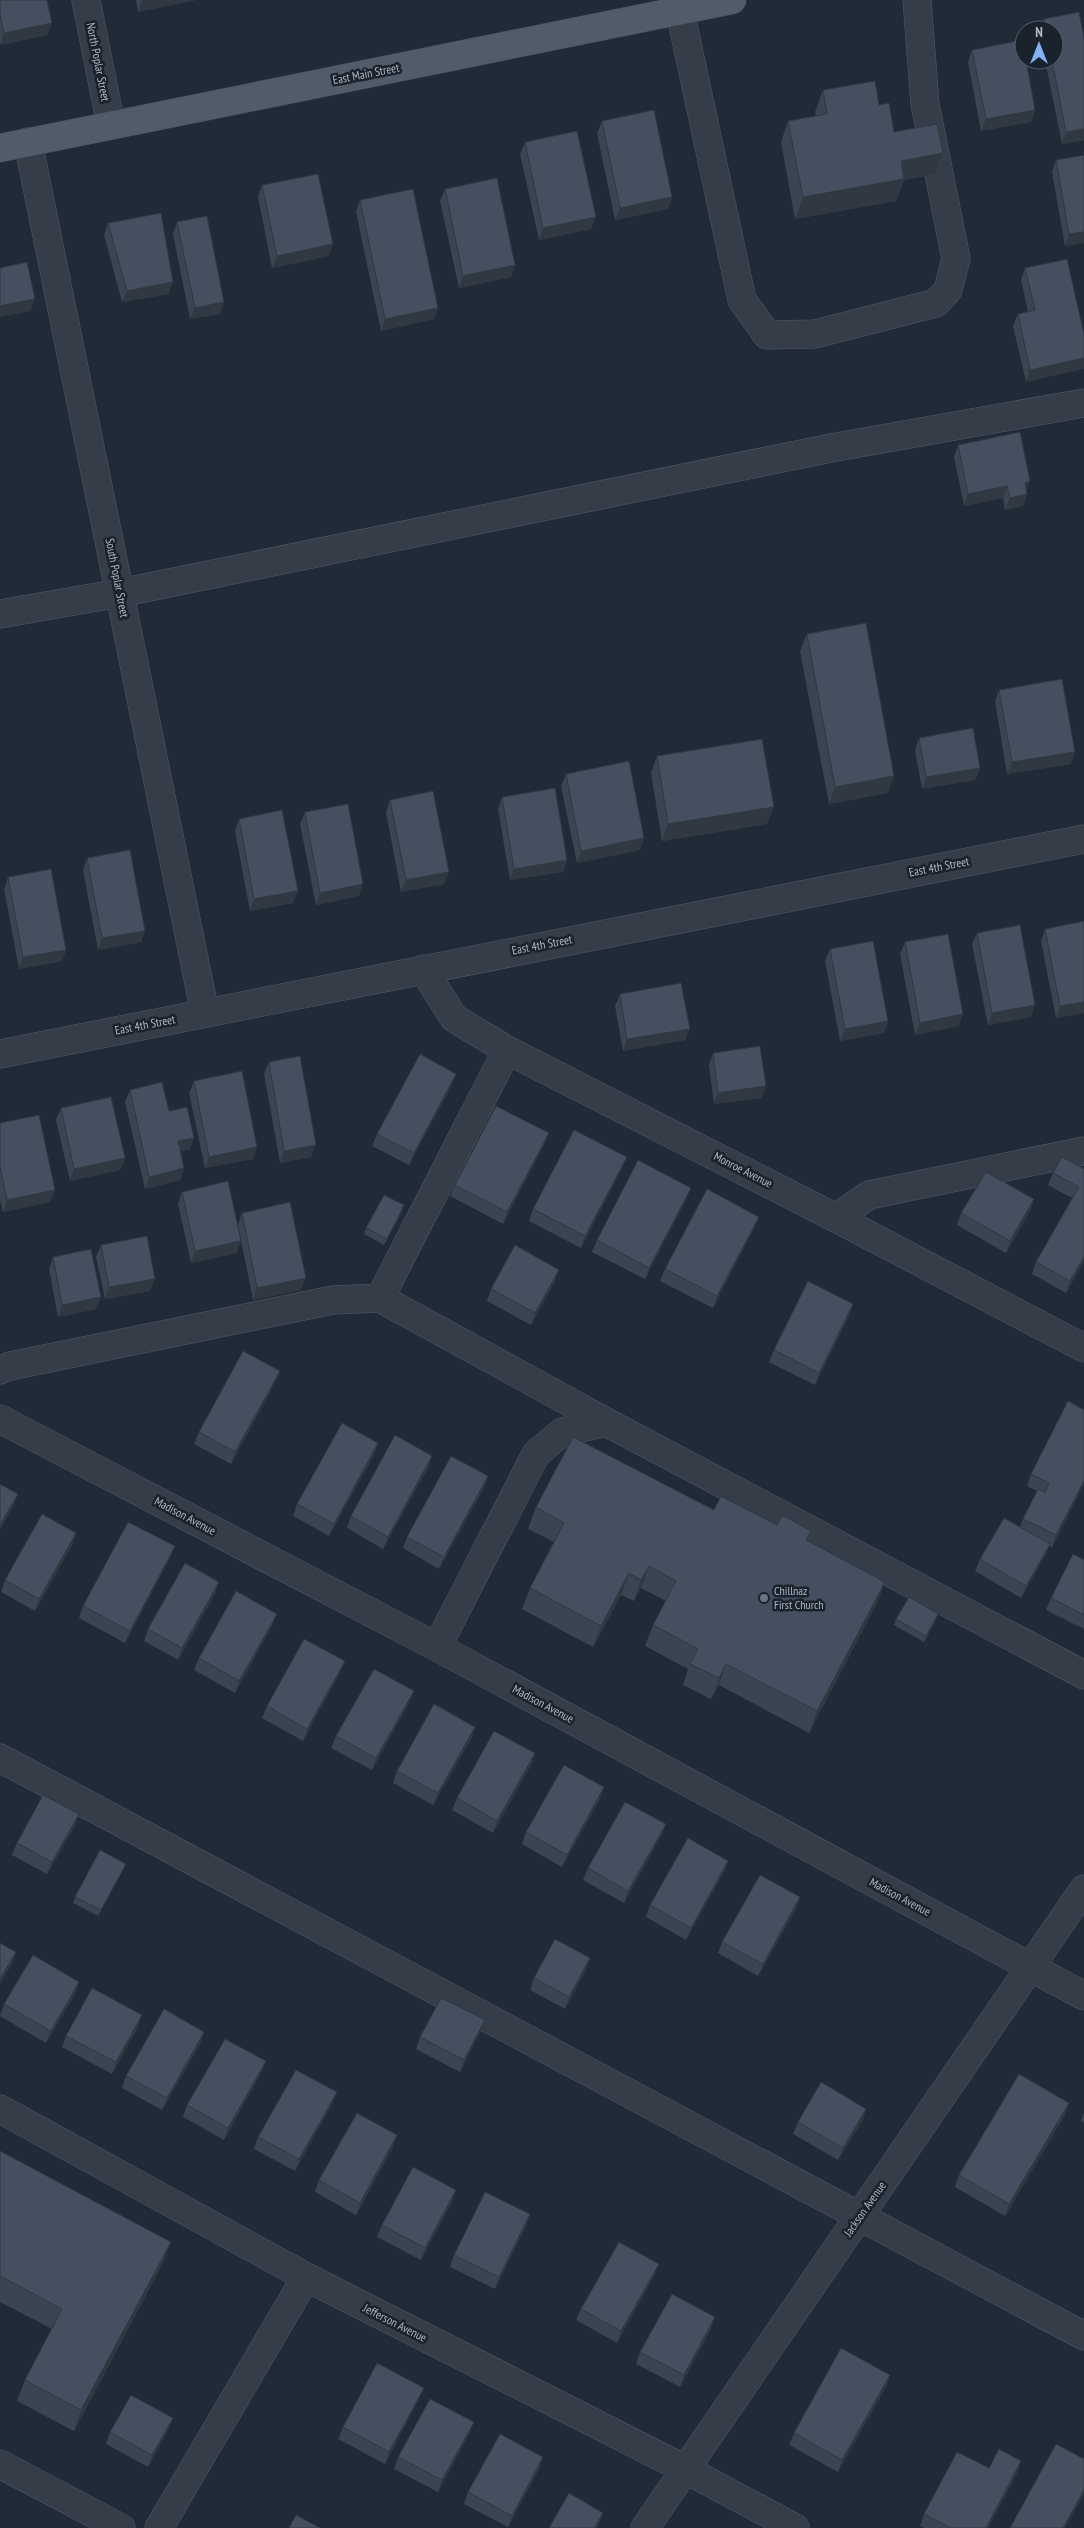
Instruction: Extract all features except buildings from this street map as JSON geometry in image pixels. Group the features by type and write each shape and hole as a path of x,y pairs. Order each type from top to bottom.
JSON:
{"main road":[{"name":"East Main Street","path":"0,148 732,0"}],"street":[{"name":"North Poplar Street","path":"86,0 111,125"},
{"path":"680,10 742,300 767,335 815,334 936,303 948,290 956,259 925,104 917,0"},
{"name":"South Poplar Street","path":"28,142 206,1013"},
{"path":"0,614 120,593 822,450 1084,403"},
{"name":"East 4th Street","path":"0,1054 1084,839"},
{"name":"Monroe Avenue","path":"422,969 454,1018 507,1050 836,1218 1084,1348"},
{"path":"380,1298 507,1050"},
{"path":"836,1218 869,1194 1084,1151"},
{"path":"0,1370 10,1366 333,1300 380,1298 606,1422 1084,1676"},
{"name":"Madison Avenue","path":"0,1419 437,1647 1084,1996"},
{"path":"437,1647 536,1454 562,1432 606,1422"},
{"path":"0,1758 1084,2336"},
{"name":"Jackson Avenue","path":"645,2528 1084,1890"},
{"name":"Jefferson Avenue","path":"0,2109 306,2277 685,2469 795,2528"},
{"path":"159,2528 306,2277"},
{"path":"0,2464 120,2528"}],"place":[{"name":"Chillnaz First Church","path":"764,1598"}]}
